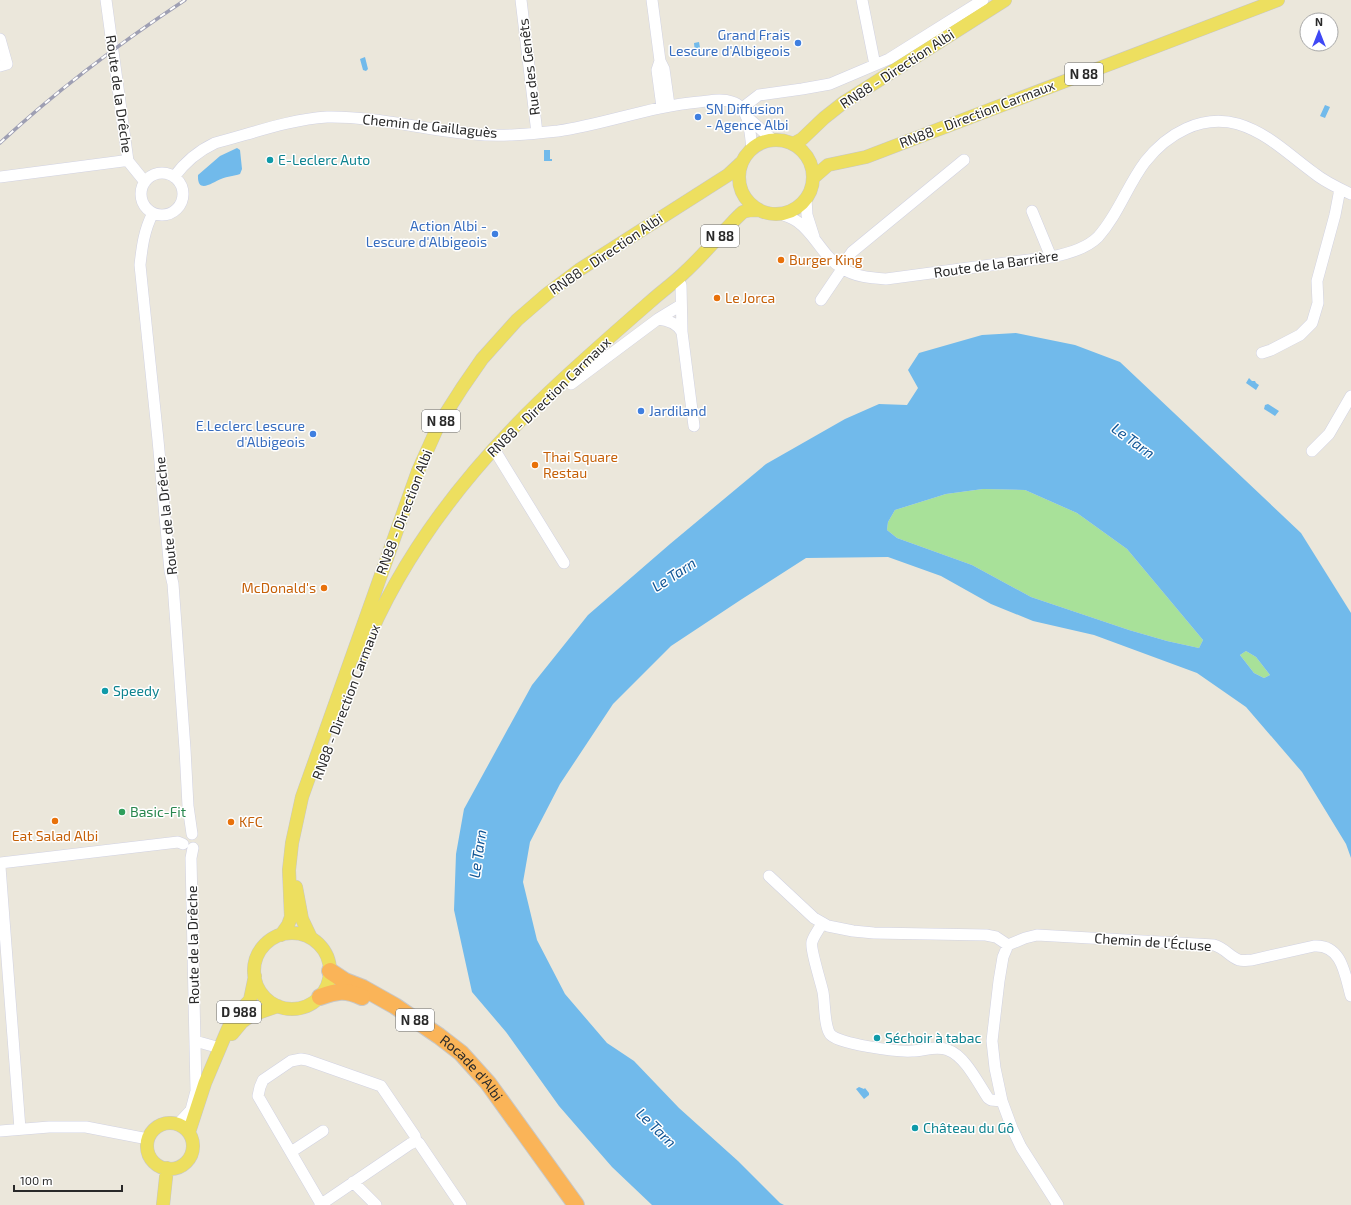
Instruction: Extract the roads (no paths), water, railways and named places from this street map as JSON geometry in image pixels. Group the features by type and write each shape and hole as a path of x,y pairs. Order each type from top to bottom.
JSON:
{"highway":[{"name":"Rocade d'Albi","path":"330,971 346,981 363,988 395,1006 461,1053 488,1083 576,1205"},
{"name":"Rocade d'Albi","path":"320,998 334,992 344,991 366,998 445,1052 488,1100 564,1205"}],"main road":[{"name":"RN88 - Direction Albi","path":"793,144 802,139 824,118 843,103 1005,0"},
{"name":"RN88 - Direction Carmaux","path":"813,178 828,165 866,158 1278,0"},
{"path":"773,140 783,140 793,144 804,152 811,164 813,178 811,189 806,199 795,209 781,214 769,214 758,210 747,201 741,189 739,175 742,162 752,149 762,143 773,140"},
{"name":"RN88 - Direction Albi","path":"281,935 288,925 291,917 289,870 292,843 302,797 424,457 439,424 482,359 517,320 552,290 579,270 728,175 742,162"},
{"name":"RN88 - Direction Carmaux","path":"311,938 302,918 297,893 295,858 297,841 316,780 367,640 380,613 422,539 446,505 502,439 652,299 686,271 744,212 758,210"},
{"path":"357,665 386,618 418,559 436,531 484,469 497,454 571,384 691,277 710,255 728,227"},
{"path":"291,933 301,934 311,938 324,950 329,960 330,971 326,990 320,998 311,1004 300,1008 289,1009 278,1006 269,1001 262,994 257,985 255,966 258,955 271,940 281,935 291,933"},
{"name":"D 988","path":"220,1048 233,1018 250,1000 255,976"},
{"name":"D 988","path":"220,1048 242,1022 252,1015 278,1006"},
{"path":"188,1132 205,1083 220,1048"},
{"path":"165,1123 178,1124 188,1132 192,1139 193,1145 191,1154 182,1166 167,1168 156,1164 149,1155 147,1144 148,1139 158,1126 165,1123"},
{"path":"163,1205 167,1168"}],"street":[{"name":"Route de la Drêche","path":"106,0 128,161 144,182"},
{"name":"Rue des Genêts","path":"522,0 537,133"},
{"path":"652,0 660,61 664,69 666,106"},
{"path":"862,0 875,65"},
{"path":"752,149 745,113 746,105 759,95 830,84 875,65 888,59 983,0"},
{"path":"0,39 7,64 0,66"},
{"name":"Chemin de Gaillaguès","path":"174,177 189,159 215,143 288,124 319,118 361,118 474,134 496,135 537,133 590,125 666,106 718,100 733,102 773,140"},
{"name":"Route de la Barrière","path":"781,214 797,221 815,239 823,251 842,268 851,273 867,277 886,278 1051,257 1070,253 1097,238 1112,219 1144,163 1160,145 1175,134 1190,126 1206,122 1237,124 1256,131 1275,142 1315,174 1351,194"},
{"path":"821,300 852,252 964,160"},
{"path":"0,177 128,161"},
{"path":"158,174 166,174 174,177 182,190 182,198 179,205 166,215 153,213 147,209 142,202 141,194 144,182 150,176 158,174"},
{"path":"1262,353 1300,335 1312,323 1318,304 1317,281 1335,215 1340,188"},
{"name":"Route de la Barrière","path":"806,199 807,215 815,239"},
{"path":"1032,211 1051,257"},
{"name":"Route de la Drêche","path":"153,213 148,222 143,238 140,265 170,571 173,584 185,749 191,865 196,1091 191,1110 178,1124"},
{"path":"681,285 682,332 694,426"},
{"path":"571,384 658,319 681,305"},
{"path":"658,319 667,320 679,327 682,332"},
{"path":"1312,451 1329,434 1351,396"},
{"path":"497,454 564,563"},
{"path":"0,864 189,840"},
{"path":"0,867 20,1129"},
{"path":"768,876 805,911 822,923 834,928 874,933 986,934 996,937 1008,945 1003,956 992,1040 995,1068 1002,1101 1012,1128 1021,1147 1058,1205"},
{"path":"822,923 814,939 812,948 820,977 827,1024 830,1034 839,1040 879,1048 913,1051 937,1048 948,1050 961,1058 988,1098 991,1100 1002,1101"},
{"name":"Chemin de l'Écluse","path":"1008,945 1025,938 1038,935 1214,945 1239,960 1252,960 1323,945 1333,951 1339,958 1351,996"},
{"path":"195,1042 220,1048"},
{"path":"416,1141 320,1205 258,1096 260,1087 263,1080 291,1061 301,1059 381,1086 416,1136 416,1141 419,1143 461,1205"},
{"path":"0,1131 49,1126 86,1126 148,1139"},
{"path":"291,1152 323,1131"},
{"path":"353,1182 376,1205"}],"water":[{"path":"699,42 701,53 698,55 695,54 694,43"},
{"path":"365,57 368,69 366,71 363,70 360,59"},
{"path":"1325,105 1330,107 1325,118 1320,116"},
{"path":"237,148 240,150 242,169 240,174 224,178 206,186 200,184 198,181 198,175 220,156"},
{"path":"544,150 550,150 550,159 552,159 552,161 544,161"},
{"name":"Le Tarn","path":"1016,333 1075,345 1120,362 1301,533 1351,613 1351,858 1346,844 1302,772 1246,707 1197,673 1094,635 1033,621 991,604 941,576 888,557 806,558 671,646 613,704 560,784 530,842 523,882 537,940 565,994 607,1043 634,1061 679,1108 738,1161 780,1203 784,1205 652,1205 612,1167 559,1106 506,1032 472,992 454,910 456,854 464,809 532,685 588,615 766,464 845,419 879,404 907,405 918,388 908,370 919,353 982,335","holes":["983,489 1025,490 1077,513 1127,549 1203,640 1199,648 1129,630 1031,597 972,565 897,538 887,530 888,522 895,510 946,494","1246,651 1256,657 1270,675 1264,678 1254,673 1240,655"]},
{"path":"1249,378 1259,385 1256,390 1246,383"},
{"path":"1268,404 1279,411 1275,416 1264,409 1265,405"},
{"path":"859,1087 865,1088 869,1093 869,1095 864,1099 856,1089"}],"railway":[{"path":"0,143 66,86 137,33 185,0"}],"place":[{"name":"Grand Frais Lescure d'Albigeois","path":"798,43"},
{"name":"SN Diffusion - Agence Albi","path":"698,117"},
{"name":"E-Leclerc Auto","path":"270,160"},
{"name":"Action Albi - Lescure d'Albigeois","path":"495,234"},
{"name":"Burger King","path":"781,260"},
{"name":"Le Jorca","path":"717,298"},
{"name":"Jardiland","path":"641,411"},
{"name":"E.Leclerc Lescure d'Albigeois","path":"313,434"},
{"name":"Thai Square Restau","path":"535,465"},
{"name":"McDonald's","path":"324,588"},
{"name":"Speedy","path":"105,691"},
{"name":"Basic-Fit","path":"122,812"},
{"name":"Eat Salad Albi","path":"55,821"},
{"name":"KFC","path":"231,822"},
{"name":"Séchoir à tabac","path":"877,1038"},
{"name":"Château du Gô","path":"915,1128"}]}
